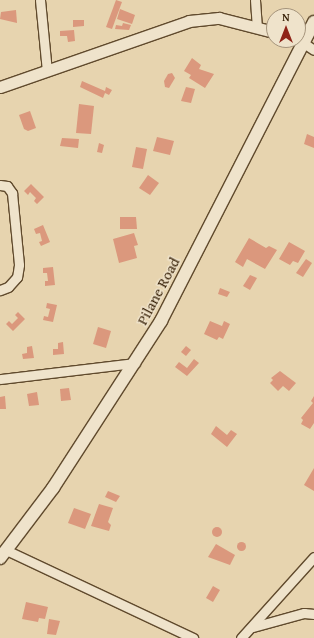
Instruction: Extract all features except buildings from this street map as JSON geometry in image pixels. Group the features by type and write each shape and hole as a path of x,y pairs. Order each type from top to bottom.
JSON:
{"main road":[{"name":"Pilane Road","path":"306,32 314,22"},
{"name":"Pilane Road","path":"3,554 54,488 135,363 189,268 296,48"}],"street":[{"path":"40,0 47,71"},
{"path":"255,0 257,26"},
{"path":"0,87 189,21 219,18 266,29"},
{"path":"0,185 7,186 12,193 19,265 17,277 8,287 0,290"},
{"path":"0,378 135,363"},
{"path":"3,554 193,638"},
{"path":"241,638 314,557"},
{"path":"251,627 304,613 314,614"}]}
